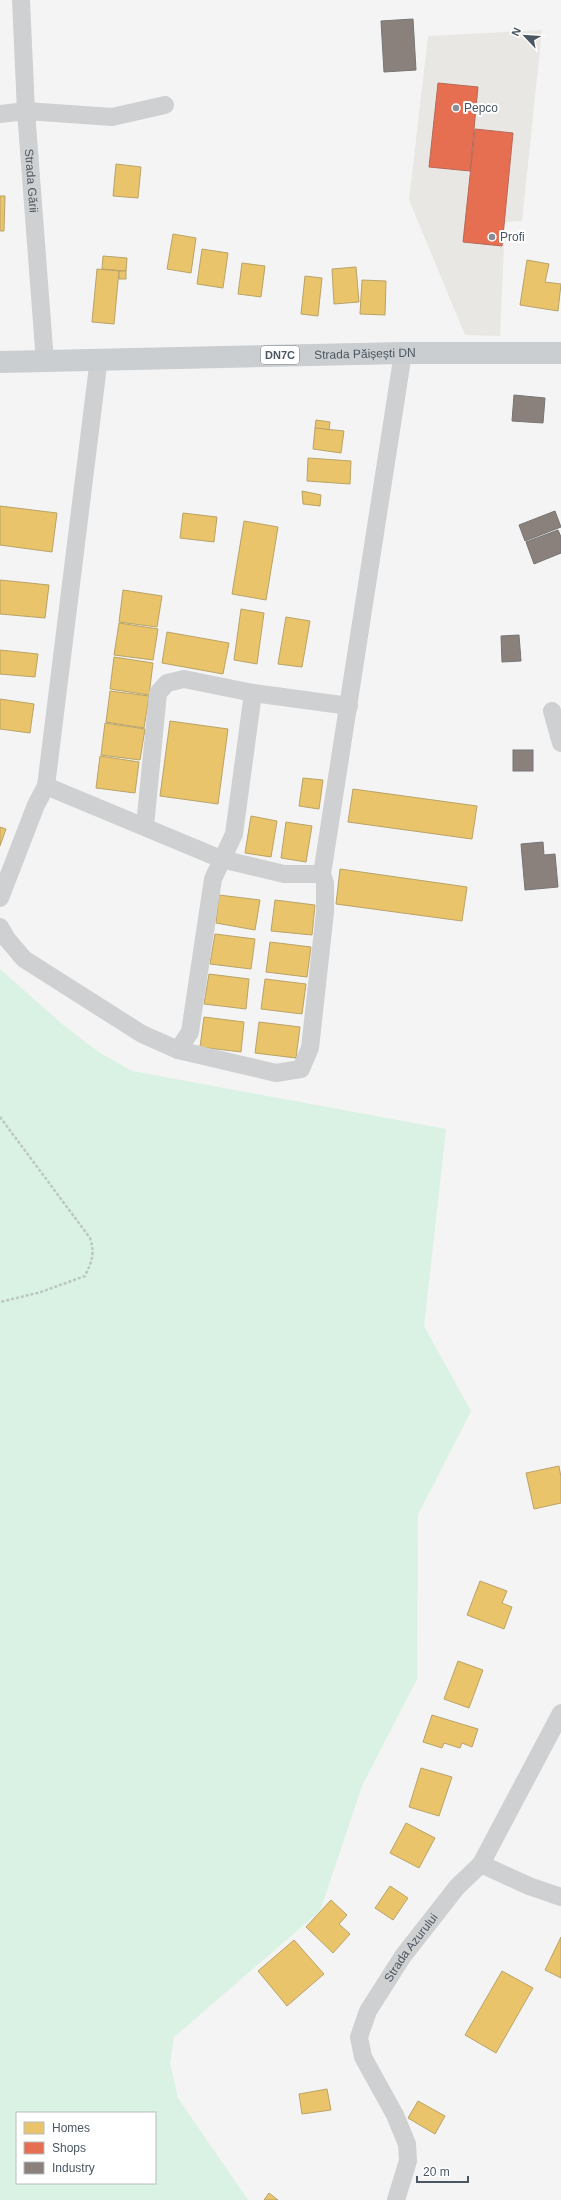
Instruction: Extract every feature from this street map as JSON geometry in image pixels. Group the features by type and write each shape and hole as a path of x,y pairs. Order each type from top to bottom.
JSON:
{"main road":[{"name":"Strada Păișești DN","path":"0,362 45,362 99,358 403,352 561,353"}],"street":[{"name":"Strada Gării","path":"21,0 26,112 45,362"},
{"path":"0,114 26,112 112,117 165,105"},
{"path":"0,927 7,939 24,959 142,1034 178,1050 276,1073 301,1069 310,1048 325,912 325,883 322,874 403,352"},
{"path":"0,898 36,805 46,786 99,358"},
{"path":"145,826 158,693 167,683 184,679 253,693 349,706"},
{"path":"178,1050 190,1032 213,879 221,859 234,834 253,693"},
{"path":"552,711 561,743"},
{"path":"46,786 221,859 284,874 322,874"},
{"name":"Strada Azurului","path":"396,2200 408,2161 408,2144 395,2115 363,2057 359,2037 368,2011 403,1956 457,1887 481,1864 561,1714"},
{"path":"481,1864 529,1886 561,1897"}],"path":[{"path":"0,1117 90,1238 94,1251 85,1276 41,1292 0,1302"}],"shaded area":[{"path":"542,30 522,221 505,222 500,336 465,335 409,200 428,36"}],"green space":[{"path":"0,969 62,1024 97,1051 132,1071 446,1129 424,1326 471,1411 418,1515 417,1679 362,1786 320,1911 174,2037 170,2063 178,2098 248,2200 0,2200"}],"building: Homes":[{"path":"116,164 141,167 138,198 113,196"},
{"path":"0,196 5,196 4,231 0,231"},
{"path":"173,234 196,238 191,273 167,269"},
{"path":"202,249 228,253 223,288 197,284"},
{"path":"103,256 127,258 126,271 102,269"},
{"path":"527,260 549,264 545,282 561,284 558,311 520,305"},
{"path":"242,263 265,266 261,297 238,294"},
{"path":"356,267 359,302 334,304 332,269"},
{"path":"97,269 119,271 114,324 92,322"},
{"path":"119,271 126,271 126,279 119,279"},
{"path":"305,276 322,278 318,316 301,314"},
{"path":"362,280 386,281 385,315 360,314"},
{"path":"316,420 330,422 329,430 315,428"},
{"path":"315,428 344,431 341,453 313,449"},
{"path":"308,458 351,461 350,484 307,481"},
{"path":"302,491 321,495 320,506 303,504"},
{"path":"0,506 57,513 52,552 0,545"},
{"path":"183,513 217,517 214,542 180,538"},
{"path":"244,521 278,527 266,600 232,594"},
{"path":"0,580 49,585 45,618 0,614"},
{"path":"123,590 162,596 157,627 119,622"},
{"path":"241,609 264,613 257,664 234,660"},
{"path":"286,617 310,621 302,667 278,664"},
{"path":"119,623 158,629 153,660 114,655"},
{"path":"167,632 229,643 223,674 162,663"},
{"path":"0,650 38,654 35,677 0,674"},
{"path":"114,657 153,663 149,695 110,689"},
{"path":"110,691 149,696 144,728 106,722"},
{"path":"0,699 34,704 30,733 0,729"},
{"path":"170,721 228,729 218,804 160,796"},
{"path":"105,723 145,729 140,760 101,755"},
{"path":"100,756 139,762 135,793 96,788"},
{"path":"303,778 323,780 319,809 299,806"},
{"path":"353,789 477,806 472,839 348,822"},
{"path":"251,816 277,821 271,857 245,853"},
{"path":"286,822 312,826 306,862 281,858"},
{"path":"0,827 6,829 0,846"},
{"path":"340,869 467,887 462,921 336,904"},
{"path":"219,895 260,900 255,930 216,923"},
{"path":"275,900 315,905 312,935 271,931"},
{"path":"215,934 255,939 251,969 210,964"},
{"path":"270,942 311,947 307,977 266,972"},
{"path":"209,974 249,979 246,1009 204,1004"},
{"path":"265,979 306,984 302,1014 261,1009"},
{"path":"204,1017 244,1022 241,1052 200,1047"},
{"path":"259,1022 300,1027 296,1058 255,1053"},
{"path":"559,1466 561,1477 561,1503 534,1509 526,1473"},
{"path":"480,1581 507,1591 502,1603 512,1607 504,1629 467,1615"},
{"path":"458,1661 483,1670 469,1708 444,1699"},
{"path":"432,1715 478,1729 472,1747 462,1743 460,1748 444,1743 442,1748 423,1742"},
{"path":"421,1768 452,1777 439,1816 409,1807"},
{"path":"406,1823 435,1838 419,1868 390,1853"},
{"path":"390,1886 408,1898 393,1920 375,1908"},
{"path":"331,1900 347,1915 339,1924 350,1934 333,1953 306,1927"},
{"path":"561,1937 561,1978 545,1970"},
{"path":"294,1940 324,1974 287,2006 258,1971"},
{"path":"502,1971 533,1988 496,2053 465,2035"},
{"path":"327,2089 331,2110 302,2114 299,2094"},
{"path":"418,2101 445,2116 435,2134 408,2118"},
{"path":"269,2193 278,2200 264,2200"}],"building: Shops":[{"name":"Pepco","path":"438,83 478,87 470,171 429,167"},
{"path":"475,129 513,133 502,246 463,242"}],"building: Industry":[{"path":"413,19 416,70 384,72 381,21"},
{"path":"514,395 545,398 543,423 512,421"},
{"path":"555,511 561,527 525,541 519,525"},
{"path":"558,530 561,537 561,553 534,564 526,542"},
{"path":"519,635 521,661 502,662 501,636"},
{"path":"513,750 533,750 533,771 513,771"},
{"path":"543,842 544,855 555,854 558,887 525,890 521,844"}],"place":[{"name":"Pepco","path":"456,108"},
{"name":"Profi","path":"492,237"}]}
